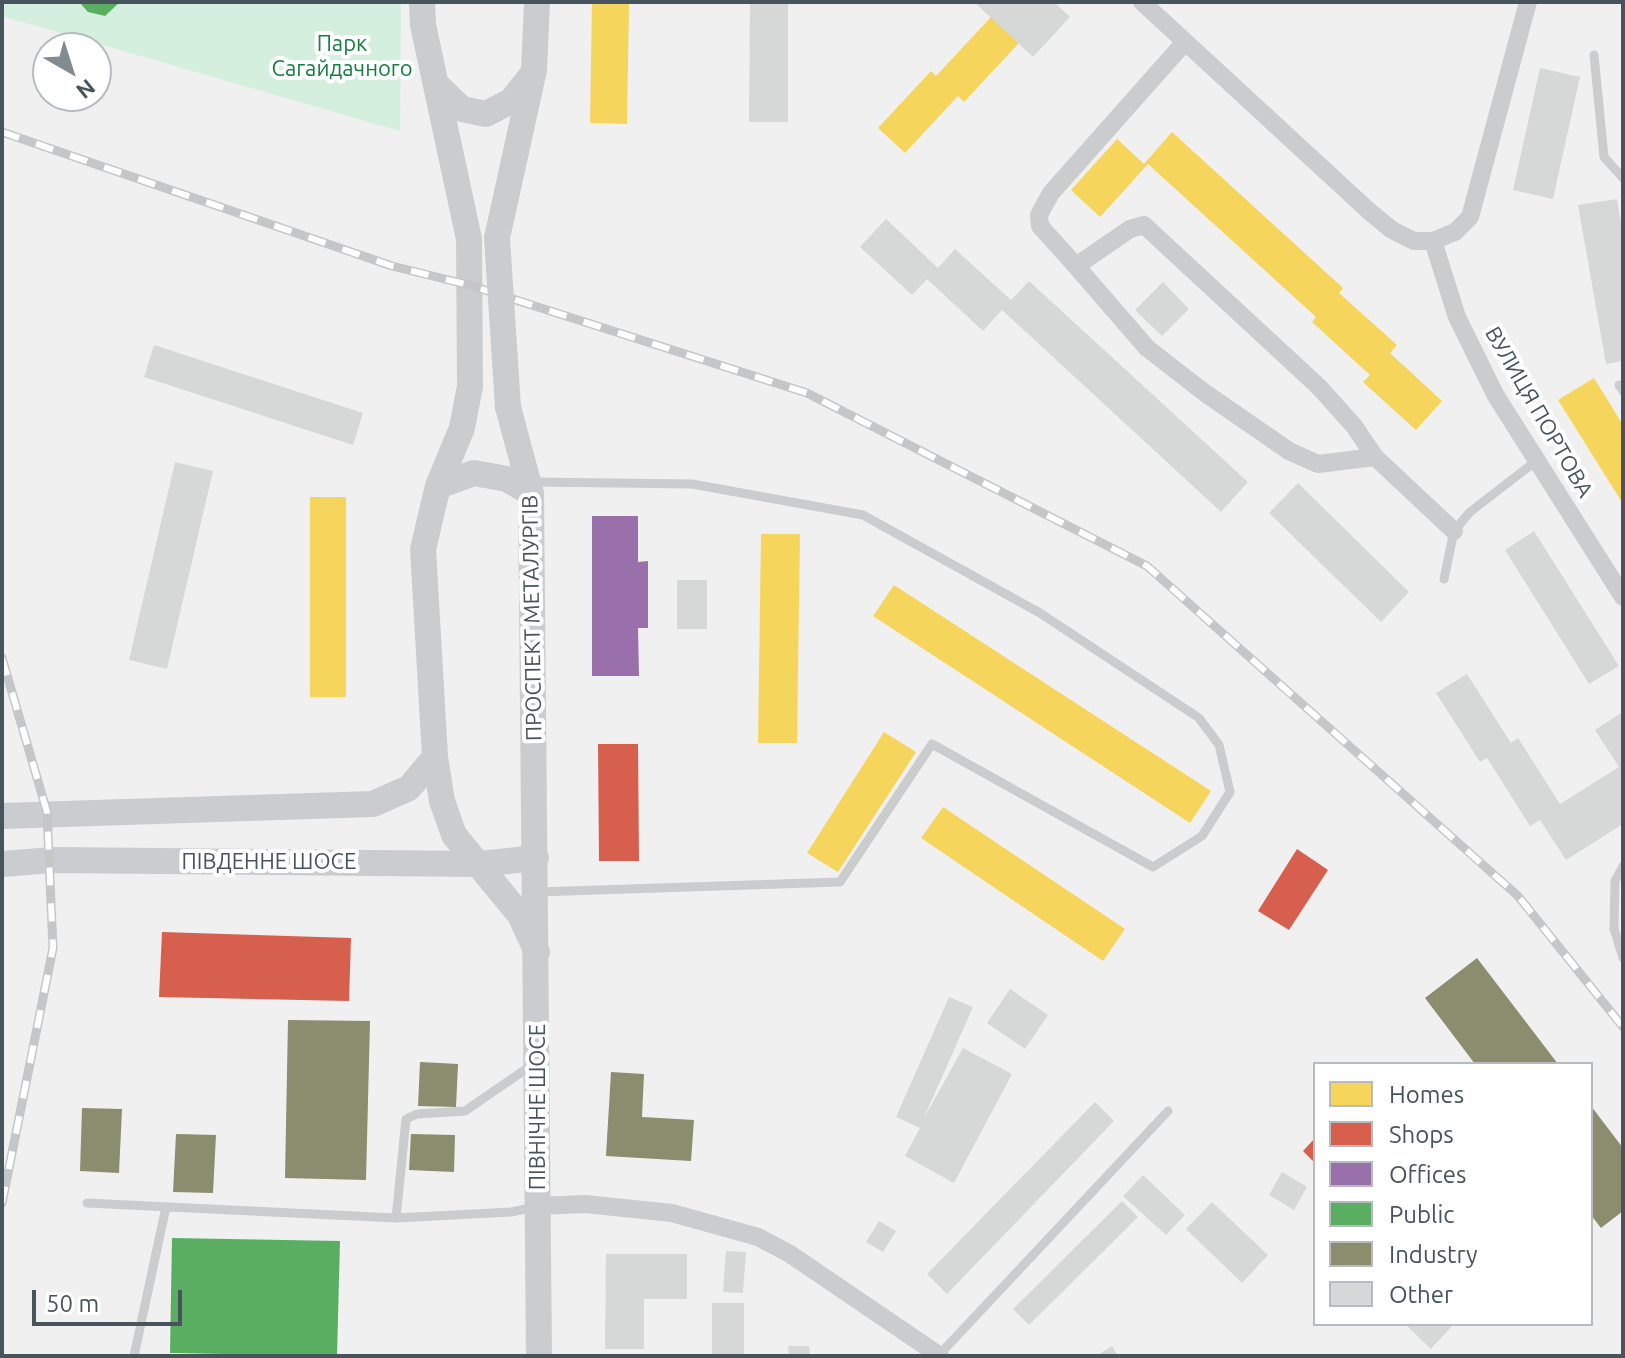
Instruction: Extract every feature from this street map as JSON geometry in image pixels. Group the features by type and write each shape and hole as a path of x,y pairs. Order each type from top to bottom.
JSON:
{"main road":[{"path":"422,2 469,239 470,386 454,451 438,486 423,549 435,757 442,801 454,835 520,915 537,952"},
{"name":"ПРОСПЕКТ МЕТАЛУРГІВ","path":"536,858 529,488 508,407 497,238 534,70 537,2"},
{"path":"436,84 462,109 486,114 511,101 534,70"},
{"path":"438,486 465,474 482,473 529,488"},
{"path":"2,816 373,804 409,788 435,757"},
{"name":"ПІВДЕННЕ ШОСЕ","path":"2,864 52,860 480,864 536,858"},
{"name":"ПІВНІЧНЕ ШОСЕ","path":"536,858 539,1356"}],"street":[{"path":"1142,2 1392,230 1414,241 1433,241 1455,232 1470,217 1528,2"},
{"path":"1185,42 1043,206 1038,221 1040,226 1147,348 1289,451 1318,464 1375,457"},
{"path":"1076,266 1130,229 1144,225 1319,387 1354,426 1375,457 1454,531"},
{"name":"ВУЛИЦЯ ПОРТОВА","path":"1433,241 1457,317 1496,396 1623,597"},
{"path":"539,1206 585,1204 672,1213 758,1237 790,1254 940,1356"}],"lane":[{"path":"1594,55 1604,157 1623,178"},
{"path":"1444,579 1454,531 1470,512 1536,461"},
{"path":"529,488 692,484 863,515 1040,613 1199,718 1219,745 1230,792 1202,836 1153,867 932,744 840,882 537,892"},
{"path":"1623,866 1615,881 1614,929 1623,958"},
{"path":"396,1218 406,1119 417,1114 465,1111 538,1061"},
{"path":"940,1356 1168,1111"},
{"path":"87,1203 396,1218 511,1212 539,1206"},
{"path":"134,1356 166,1207"}],"green space":[{"name":"Парк Сагайдачного","path":"2,2 401,2 400,131 112,48 112,32 57,32 2,16"}],"building: Homes":[{"path":"592,2 629,2 627,124 590,123"},
{"path":"991,17 1019,43 964,102 958,96 905,153 878,128 931,71 936,76"},
{"path":"1172,132 1343,288 1339,293 1397,345 1390,353 1442,401 1416,430 1363,382 1370,375 1312,322 1316,317 1148,164 1100,217 1071,190 1117,139 1144,164"},
{"path":"1594,378 1623,425 1623,504 1558,400"},
{"path":"310,497 346,497 346,697 310,697"},
{"path":"761,534 800,534 797,743 758,743"},
{"path":"894,585 1211,791 1190,823 873,616"},
{"path":"884,732 916,752 838,872 807,853"},
{"path":"943,807 1125,929 1103,961 921,838"}],"building: Shops":[{"path":"598,744 638,744 639,861 599,861"},
{"path":"1297,849 1328,870 1289,930 1258,911"},
{"path":"162,932 351,938 349,1001 159,997"},
{"path":"1313,1140 1313,1161 1303,1151"}],"building: Offices":[{"path":"592,516 638,516 638,562 648,561 648,628 638,628 639,676 592,676"}],"building: Public":[{"path":"79,2 120,2 105,16 88,12"},
{"path":"172,1238 340,1241 337,1356 170,1353"}],"building: Industry":[{"path":"1477,958 1556,1062 1473,1062 1425,998"},
{"path":"288,1020 370,1021 366,1180 285,1178"},
{"path":"420,1062 458,1064 456,1107 418,1106"},
{"path":"611,1072 644,1074 642,1117 694,1120 691,1161 606,1156"},
{"path":"82,1108 122,1109 119,1173 80,1171"},
{"path":"1593,1109 1623,1148 1623,1211 1601,1228 1593,1218"},
{"path":"176,1134 216,1135 213,1193 173,1192"},
{"path":"411,1134 455,1135 454,1172 409,1170"}],"building: Other":[{"path":"750,2 788,2 788,122 749,122"},
{"path":"974,2 1054,2 1070,17 1033,57"},
{"path":"1540,68 1580,77 1553,199 1513,190"},
{"path":"1617,199 1623,235 1623,361 1606,364 1578,205"},
{"path":"886,219 938,268 955,249 1011,300 1029,281 1248,482 1221,512 1002,310 983,331 927,279 912,295 860,247"},
{"path":"1163,282 1189,309 1162,336 1135,310"},
{"path":"154,345 363,413 353,445 144,377"},
{"path":"175,462 213,471 167,669 129,660"},
{"path":"1298,483 1409,592 1381,622 1269,513"},
{"path":"1534,531 1619,666 1589,684 1505,550"},
{"path":"677,580 707,580 707,629 677,629"},
{"path":"1467,674 1511,743 1518,738 1560,804 1619,767 1595,730 1623,712 1623,824 1566,860 1540,820 1530,826 1487,758 1480,762 1436,693"},
{"path":"1010,989 1048,1015 1025,1049 987,1023"},
{"path":"949,997 973,1007 923,1120 963,1048 1012,1074 954,1183 905,1156 920,1128 896,1117"},
{"path":"1095,1102 1114,1121 947,1294 927,1274"},
{"path":"1282,1172 1307,1187 1294,1210 1269,1195"},
{"path":"1143,1175 1185,1215 1166,1235 1123,1196"},
{"path":"1122,1201 1138,1217 1029,1325 1013,1309"},
{"path":"1212,1202 1268,1255 1242,1283 1186,1229"},
{"path":"879,1221 896,1231 883,1252 866,1242"},
{"path":"726,1251 746,1252 743,1293 723,1292"},
{"path":"606,1254 687,1254 687,1299 644,1299 644,1349 605,1349"},
{"path":"712,1303 744,1303 744,1356 712,1356"},
{"path":"1407,1326 1452,1326 1431,1349"},
{"path":"788,1346 809,1346 810,1356 789,1356"},
{"path":"1112,1346 1118,1356 1096,1356"}],"railway":[{"path":"2,132 392,266 469,285 807,393 1147,566 1518,896 1623,1027"},
{"path":"2,658 47,812 53,948 2,1203"}]}
